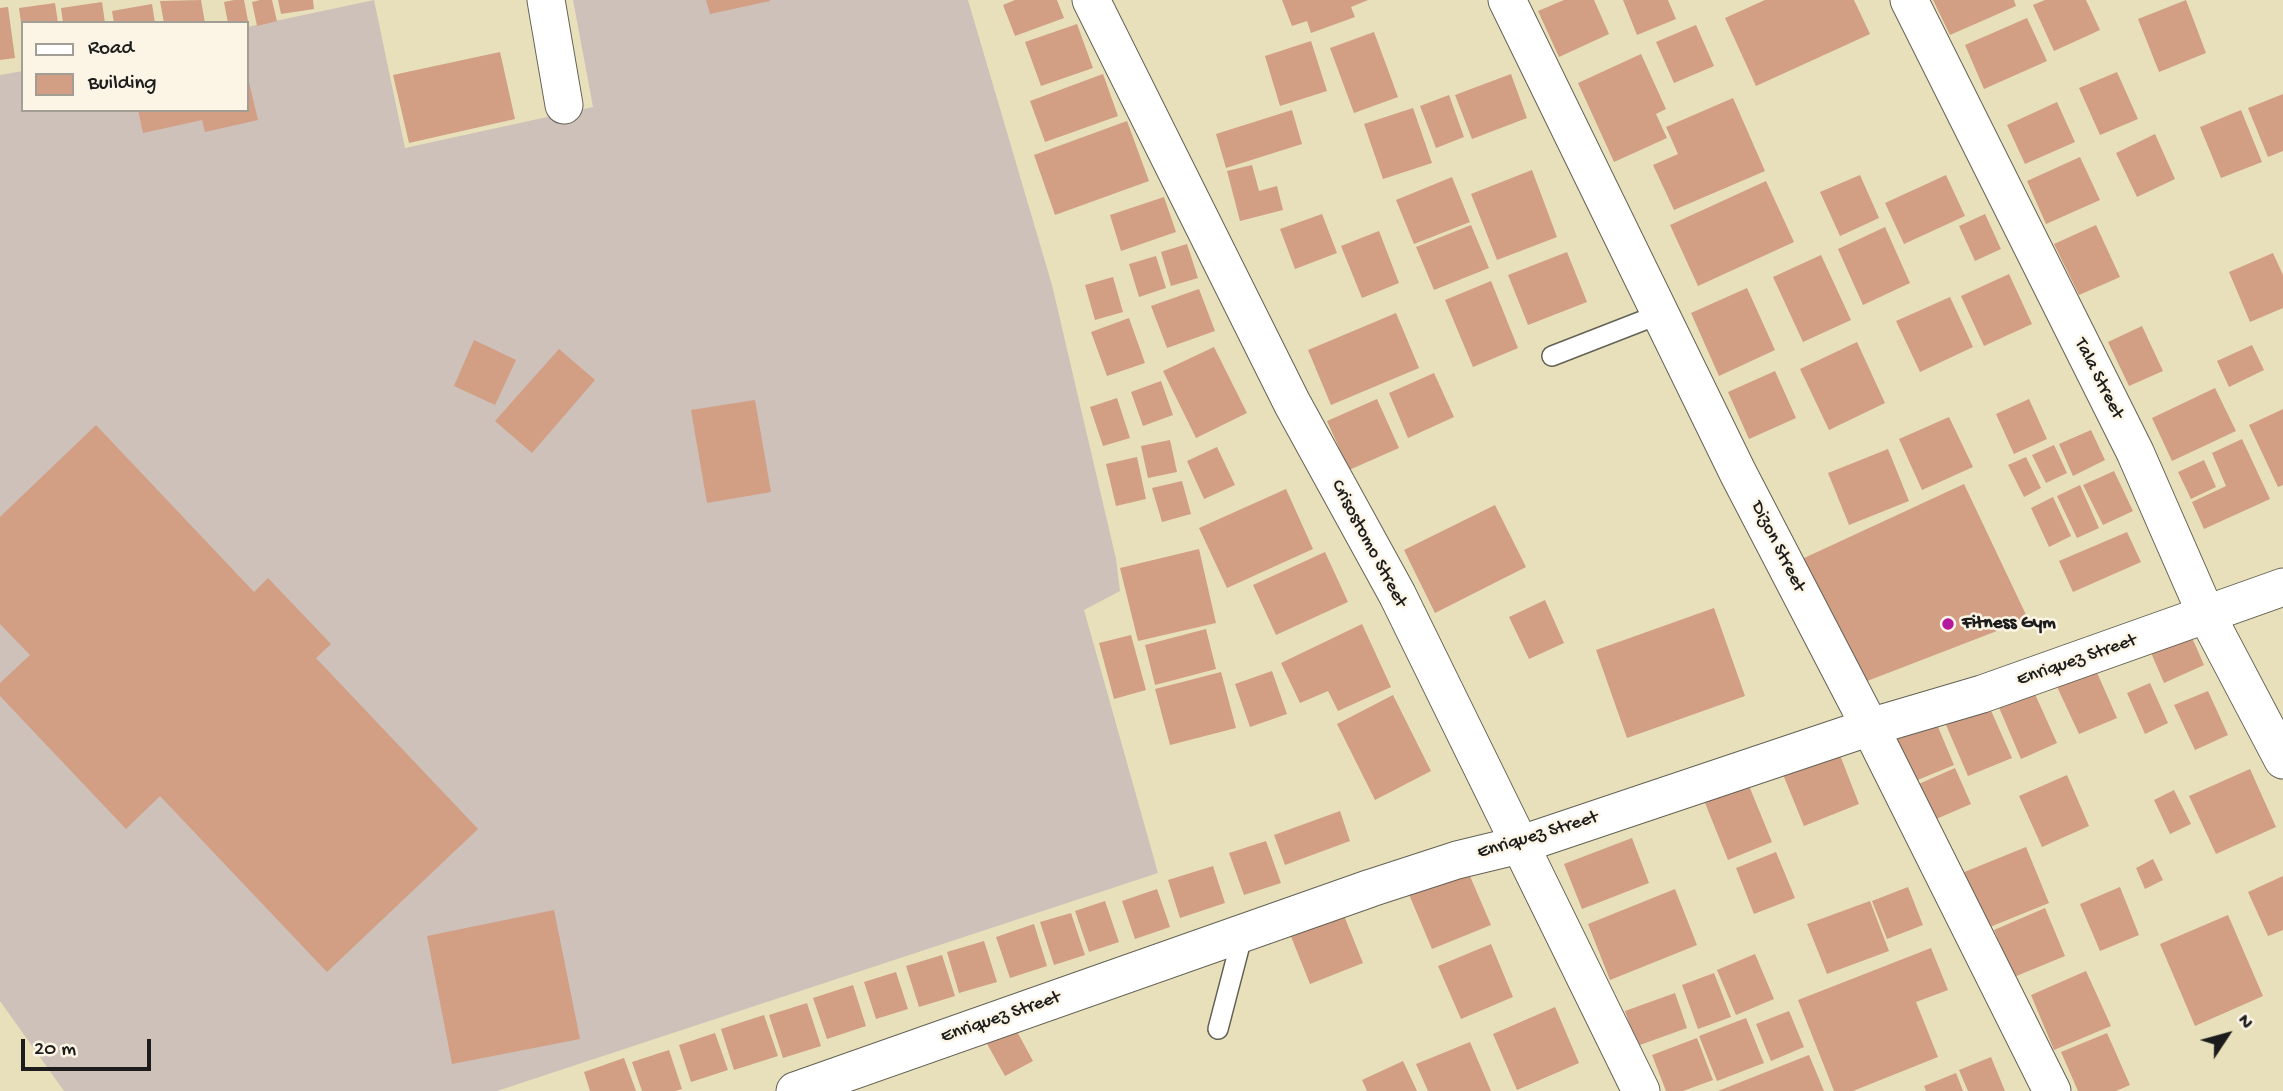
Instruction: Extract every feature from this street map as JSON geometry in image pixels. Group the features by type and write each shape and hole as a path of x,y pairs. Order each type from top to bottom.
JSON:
{"street":[{"path":"546,0 564,105"},
{"name":"Crisostomo Street","path":"1091,0 1292,404 1397,594 1641,1091"},
{"name":"Dizon Street","path":"1507,0 1745,486 1870,727 2052,1091"},
{"name":"Tala Street","path":"1909,0 2135,452 2206,614 2283,760"},
{"name":"Enriquez Street","path":"795,1091 1457,860 1519,845 1870,727 1982,694 2283,587"}],"lane":[{"path":"1552,356 1660,314"},
{"path":"1217,1029 1243,933"}],"shaded area":[{"path":"374,0 405,148 593,107 573,0 968,0 1052,285 1116,559 1120,591 1084,610 1158,873 497,1091 64,1091 0,1001 0,75 21,71 21,112 248,112 248,27"}],"building":[{"path":"201,0 205,21 164,21 160,1"},
{"path":"244,0 248,21 228,21 224,2"},
{"path":"272,0 277,21 257,26 252,2"},
{"path":"278,0 313,0 314,9 281,14"},
{"path":"706,0 770,0 770,1 710,14"},
{"path":"1015,0 1057,0 1064,18 1015,36 1003,5"},
{"path":"1282,0 1368,0 1351,7 1355,17 1311,33 1307,21 1292,26"},
{"path":"1564,0 1594,0 1609,34 1559,57 1538,11"},
{"path":"1623,0 1668,0 1676,19 1637,35"},
{"path":"1765,0 1854,0 1870,34 1756,86 1725,18"},
{"path":"1933,0 2014,0 2016,6 1950,35"},
{"path":"2045,0 2086,0 2100,30 2054,51 2033,5"},
{"path":"2186,0 2206,53 2159,72 2138,19"},
{"path":"102,2 105,21 63,21 61,8"},
{"path":"55,3 58,21 21,23 19,8"},
{"path":"152,4 155,21 114,21 112,11"},
{"path":"8,7 15,58 0,60 0,8"},
{"path":"2027,18 2047,61 1984,89 1965,45"},
{"path":"1077,24 1093,68 1041,86 1025,42"},
{"path":"1696,25 1714,66 1674,83 1656,42"},
{"path":"1374,32 1398,97 1354,113 1330,48"},
{"path":"1311,41 1327,91 1280,106 1265,56"},
{"path":"500,52 515,119 409,143 393,75"},
{"path":"1641,54 1666,109 1656,114 1667,138 1614,162 1578,83"},
{"path":"2117,72 2138,119 2100,135 2079,88"},
{"path":"1103,74 1118,116 1045,142 1030,101"},
{"path":"1511,74 1527,118 1472,139 1455,95"},
{"path":"248,78 258,120 205,132 202,120 143,133 138,112 248,112"},
{"path":"2283,94 2283,151 2268,157 2248,108"},
{"path":"1449,95 1464,137 1436,148 1420,106"},
{"path":"1733,98 1765,171 1674,210 1653,165 1678,154 1666,127"},
{"path":"2057,102 2075,142 2025,164 2007,125"},
{"path":"1413,108 1432,163 1383,179 1364,124"},
{"path":"1292,110 1302,144 1226,168 1216,134"},
{"path":"2241,110 2262,162 2221,178 2200,127"},
{"path":"1127,121 1149,181 1055,215 1034,155"},
{"path":"2155,134 2175,179 2137,197 2116,153"},
{"path":"2080,157 2100,200 2046,224 2027,181"},
{"path":"1252,165 1259,191 1277,186 1283,210 1240,221 1227,171"},
{"path":"1532,170 1557,237 1497,260 1471,194"},
{"path":"1860,175 1879,218 1840,236 1820,192"},
{"path":"1946,175 1965,216 1904,244 1885,203"},
{"path":"1452,177 1470,222 1414,244 1396,200"},
{"path":"1766,181 1794,242 1698,286 1670,225"},
{"path":"1164,197 1176,232 1121,251 1110,215"},
{"path":"1322,214 1337,253 1295,269 1280,229"},
{"path":"1985,214 2001,249 1975,261 1959,226"},
{"path":"1471,225 1489,268 1434,290 1416,247"},
{"path":"2096,225 2120,277 2079,295 2054,244"},
{"path":"1885,227 1910,283 1863,305 1838,249"},
{"path":"1379,231 1399,283 1362,298 1341,246"},
{"path":"1187,244 1198,278 1171,286 1161,252"},
{"path":"1567,252 1587,302 1528,325 1508,275"},
{"path":"2273,253 2283,275 2283,308 2250,322 2229,272"},
{"path":"1821,255 1851,320 1803,342 1773,277"},
{"path":"1156,256 1166,288 1139,297 1129,264"},
{"path":"2009,274 2032,324 1984,346 1961,296"},
{"path":"1113,277 1123,312 1095,320 1085,285"},
{"path":"1491,281 1518,348 1473,367 1445,300"},
{"path":"1747,288 1775,350 1719,376 1691,313"},
{"path":"1199,289 1215,331 1167,348 1151,306"},
{"path":"1950,297 1973,347 1920,372 1896,321"},
{"path":"1396,313 1419,368 1331,405 1308,350"},
{"path":"1129,318 1145,363 1107,376 1091,332"},
{"path":"2142,326 2163,371 2129,386 2108,342"},
{"path":"474,340 516,360 495,405 454,386"},
{"path":"1857,342 1885,403 1829,430 1800,369"},
{"path":"2252,345 2264,370 2229,387 2217,361"},
{"path":"1214,347 1247,413 1196,438 1163,371"},
{"path":"559,349 595,380 532,453 495,421"},
{"path":"1775,371 1796,418 1749,439 1728,392"},
{"path":"1434,373 1454,417 1408,438 1389,393"},
{"path":"1161,381 1173,415 1143,426 1131,392"},
{"path":"2215,388 2236,431 2172,461 2152,418"},
{"path":"1117,398 1130,438 1103,446 1090,407"},
{"path":"1377,399 1399,448 1349,470 1327,421"},
{"path":"2029,399 2047,439 2014,454 1996,414"},
{"path":"755,400 771,492 707,503 691,410"},
{"path":"2283,409 2283,485 2278,487 2249,425"},
{"path":"1949,417 1973,467 1922,490 1899,439"},
{"path":"96,425 254,592 268,578 331,644 316,658 478,829 327,972 160,796 126,829 0,696 0,683 30,655 0,624 0,517"},
{"path":"2091,430 2105,460 2073,476 2059,444"},
{"path":"2242,439 2270,499 2204,529 2192,502 2226,486 2212,453"},
{"path":"1170,440 1177,472 1148,478 1141,446"},
{"path":"2054,445 2067,473 2046,483 2032,455"},
{"path":"1217,447 1235,485 1204,499 1187,461"},
{"path":"1888,449 1909,501 1849,525 1828,473"},
{"path":"1137,457 1146,499 1116,506 1106,464"},
{"path":"2026,457 2041,488 2024,497 2008,465"},
{"path":"2204,460 2216,487 2191,499 2178,472"},
{"path":"2114,471 2133,511 2103,525 2083,485"},
{"path":"1182,481 1191,514 1162,522 1152,488"},
{"path":"1964,484 2028,619 1862,683 1802,559"},
{"path":"2080,485 2099,528 2077,538 2057,496"},
{"path":"1286,489 1313,549 1227,588 1199,528"},
{"path":"2053,497 2071,536 2049,547 2031,508"},
{"path":"1495,505 1526,567 1435,613 1404,550"},
{"path":"2127,532 2141,562 2073,592 2059,561"},
{"path":"1199,549 1216,623 1138,641 1120,568"},
{"path":"1325,552 1348,602 1276,635 1253,585"},
{"path":"1545,600 1564,643 1529,659 1509,617"},
{"path":"1714,608 1745,696 1627,738 1596,650"},
{"path":"1362,624 1391,687 1338,711 1328,691 1300,703 1281,663"},
{"path":"2186,624 2204,665 2164,683 2146,641"},
{"path":"1206,629 1216,669 1155,685 1145,645"},
{"path":"1131,635 1146,690 1114,699 1099,643"},
{"path":"2091,659 2117,718 2079,734 2052,676"},
{"path":"1272,671 1287,714 1250,727 1235,684"},
{"path":"1221,672 1236,728 1170,745 1155,689"},
{"path":"2030,683 2057,743 2021,759 1995,698"},
{"path":"2150,683 2168,723 2145,734 2127,693"},
{"path":"2208,691 2228,735 2195,750 2174,705"},
{"path":"1393,695 1431,771 1375,800 1337,724"},
{"path":"1989,706 2012,758 1968,776 1946,725"},
{"path":"1933,715 1954,765 1908,784 1887,735"},
{"path":"1838,750 1859,804 1804,826 1782,772"},
{"path":"1955,768 1971,804 1927,823 1912,787"},
{"path":"2250,769 2276,827 2216,854 2189,796"},
{"path":"2067,775 2089,826 2042,847 2019,796"},
{"path":"1745,776 1772,842 1728,860 1701,793"},
{"path":"2174,790 2191,824 2170,834 2154,800"},
{"path":"1340,811 1350,841 1285,865 1274,835"},
{"path":"1632,838 1649,883 1582,909 1564,864"},
{"path":"1266,841 1281,883 1244,895 1229,853"},
{"path":"2026,847 2049,903 1985,929 1962,873"},
{"path":"1776,852 1795,898 1754,914 1736,868"},
{"path":"2153,859 2163,880 2145,889 2136,868"},
{"path":"1463,860 1491,925 1432,949 1405,885"},
{"path":"1213,866 1225,903 1180,918 1168,880"},
{"path":"2283,876 2283,930 2268,936 2248,892"},
{"path":"1908,887 1923,925 1887,939 1872,901"},
{"path":"2120,887 2139,935 2100,951 2080,904"},
{"path":"1157,889 1170,927 1135,939 1122,901"},
{"path":"1675,889 1697,945 1610,980 1588,924"},
{"path":"1105,901 1119,942 1089,952 1075,911"},
{"path":"1870,901 1889,951 1827,974 1807,924"},
{"path":"1341,908 1363,963 1310,984 1288,929"},
{"path":"2045,908 2065,956 2014,977 1994,930"},
{"path":"554,910 580,1039 452,1064 427,936"},
{"path":"1071,913 1085,955 1054,965 1040,922"},
{"path":"2228,915 2263,996 2195,1026 2160,944"},
{"path":"1034,924 1047,966 1010,978 996,937"},
{"path":"984,941 997,982 959,993 947,952"},
{"path":"1491,944 1513,997 1461,1019 1438,966"},
{"path":"1931,948 1948,990 1916,1002 1938,1057 1853,1091 1834,1091 1798,1000"},
{"path":"1755,954 1774,999 1736,1015 1717,970"},
{"path":"942,955 955,996 919,1007 906,966"},
{"path":"2086,971 2111,1026 2054,1050 2031,995"},
{"path":"896,972 908,1009 876,1019 864,982"},
{"path":"1714,973 1731,1017 1698,1029 1682,985"},
{"path":"853,985 866,1026 827,1039 813,998"},
{"path":"1675,993 1687,1028 1637,1046 1625,1011"},
{"path":"807,1003 821,1046 783,1058 769,1015"},
{"path":"1555,1007 1579,1063 1517,1090 1493,1034"},
{"path":"1789,1011 1804,1047 1771,1061 1756,1024"},
{"path":"764,1015 778,1056 734,1070 721,1029"},
{"path":"1746,1018 1764,1063 1717,1081 1699,1036"},
{"path":"1014,1026 1033,1061 1005,1076 986,1042"},
{"path":"715,1033 728,1070 691,1082 679,1045"},
{"path":"2107,1033 2130,1085 2116,1091 2078,1091 2061,1052"},
{"path":"1697,1038 1713,1080 1683,1091 1666,1091 1652,1055"},
{"path":"1470,1042 1491,1091 1428,1091 1416,1064"},
{"path":"669,1050 682,1089 642,1091 632,1062"},
{"path":"1809,1055 1824,1091 1718,1091"},
{"path":"1991,1057 2005,1091 1968,1091 1959,1070"},
{"path":"624,1058 636,1091 590,1091 584,1072"},
{"path":"1403,1061 1417,1091 1367,1091 1362,1080"},
{"path":"1956,1073 1963,1091 1926,1091 1924,1086"}],"place":[{"name":"Fitness Gym","path":"1948,624"}]}
